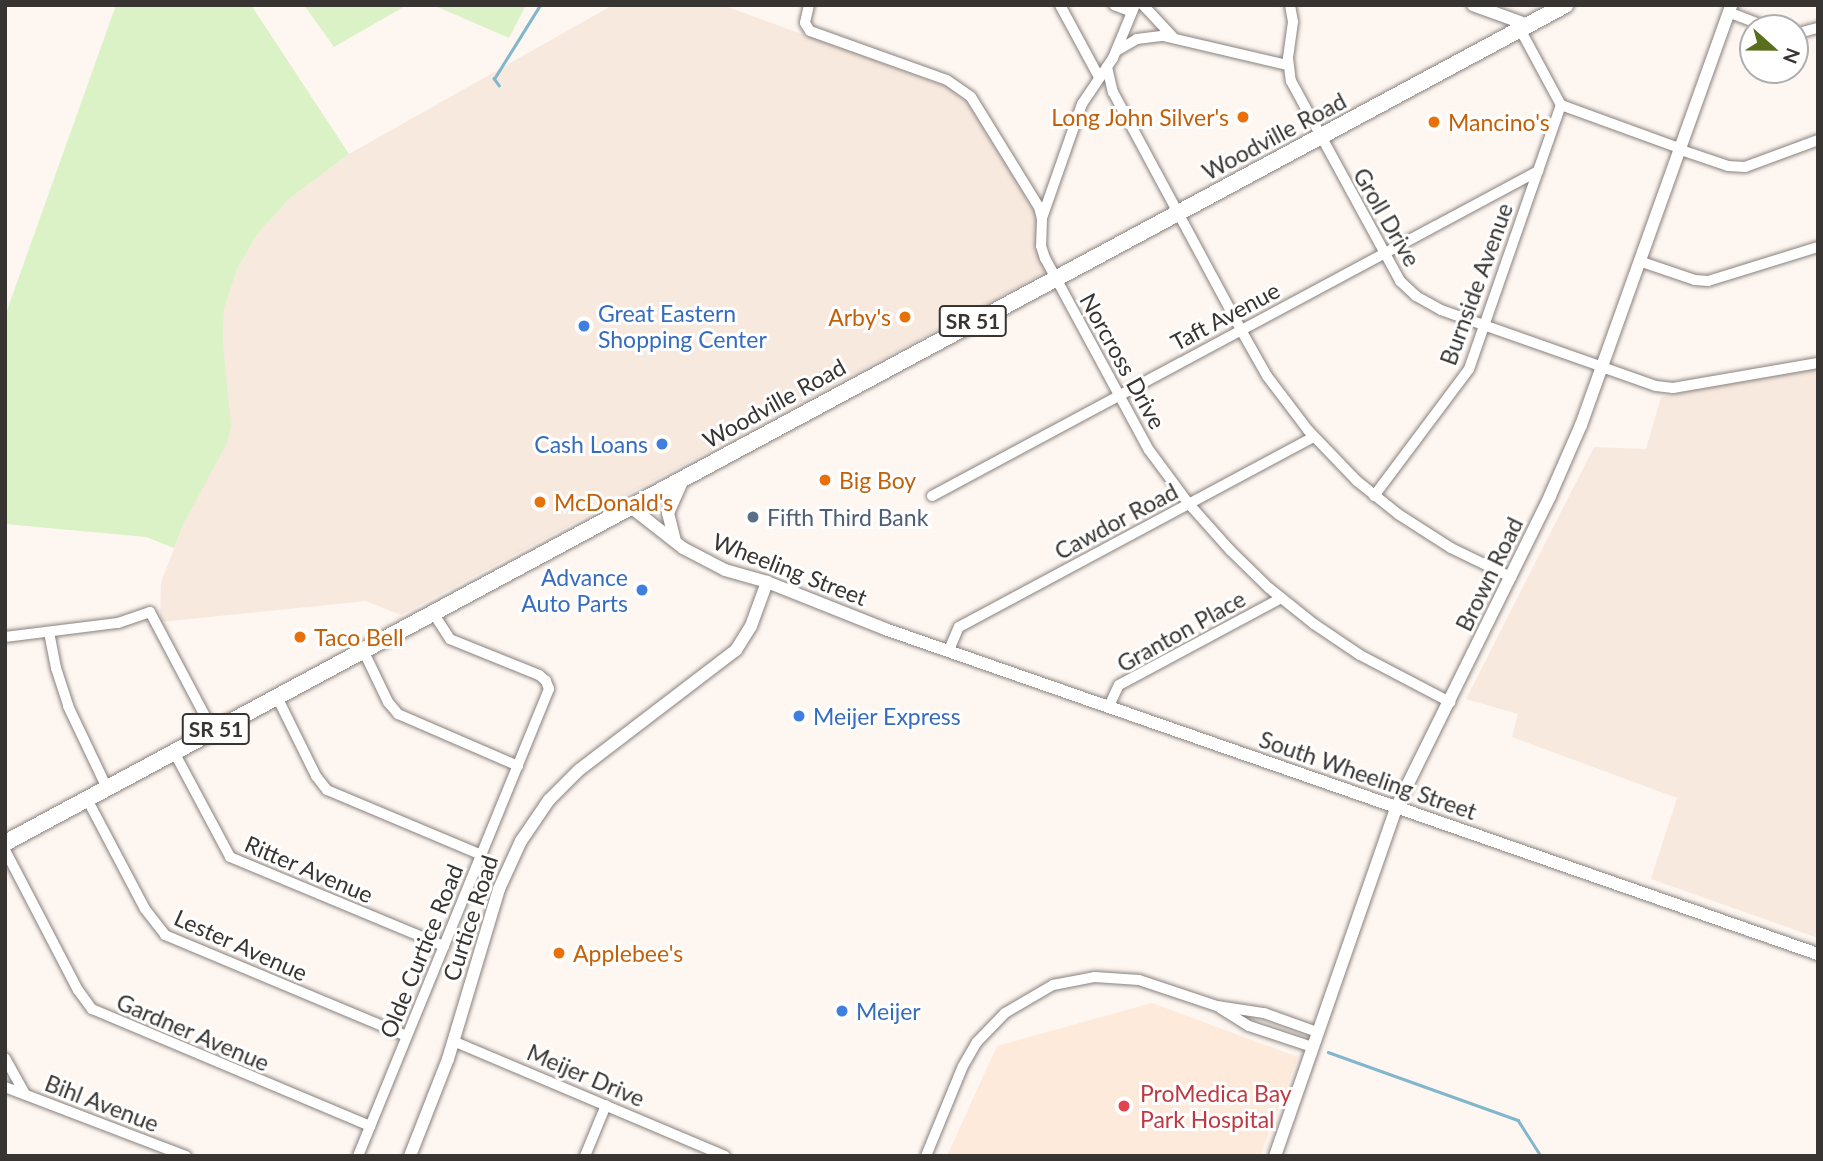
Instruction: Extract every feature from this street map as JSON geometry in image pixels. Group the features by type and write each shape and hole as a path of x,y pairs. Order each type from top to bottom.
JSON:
{"main road":[{"name":"Woodville Road","path":"5,843 1565,5"}],"street":[{"name":"Norcross Drive","path":"809,5 807,27 960,87 980,110 1035,200 1042,219 1041,246 1149,450 1189,504 1230,550 1281,598 1360,655 1450,702"},
{"path":"1060,5 1099,77"},
{"path":"1042,219 1082,104 1118,50 1134,9 1114,5"},
{"path":"1143,5 1173,38"},
{"name":"Groll Drive","path":"1290,5 1293,29 1288,65 1291,81 1400,281 1420,299 1484,326 1656,386 1673,388 1818,363"},
{"path":"1473,5 1524,27 1561,105 1728,166 1745,167 1818,140"},
{"name":"Brown Road","path":"1275,1156 1396,808 1567,458 1603,367 1730,9"},
{"path":"1118,50 1147,37 1173,38 1288,65"},
{"path":"1107,67 1113,92 1241,330 1275,387 1313,437 1374,496 1439,541 1511,577"},
{"name":"Burnside Avenue","path":"1374,496 1466,374 1561,105"},
{"name":"Taft Avenue","path":"932,496 1538,171"},
{"path":"1639,261 1700,281 1818,247"},
{"name":"Cawdor Road","path":"949,650 960,627 1313,437"},
{"path":"677,544 671,533 668,513 683,479"},
{"name":"Wheeling Street","path":"632,508 677,544 725,570 767,582 904,635"},
{"name":"Curtice Road","path":"410,1156 453,1041 499,889 515,851 531,825 558,790 592,759 731,655 751,626 767,582"},
{"name":"Granton Place","path":"1109,706 1119,685 1281,598"},
{"path":"5,637 118,623 150,612 214,731"},
{"name":"Olde Curtice Road","path":"358,1156 548,693 548,683 536,674 450,639 433,612"},
{"path":"49,632 68,706 107,788"},
{"name":"South Wheeling Street","path":"904,635 1818,954"},
{"path":"363,650 394,711 518,766"},
{"path":"277,697 316,776 327,790 482,855"},
{"name":"Ritter Avenue","path":"174,752 230,857 444,946"},
{"name":"Lester Avenue","path":"87,799 145,909 164,935 407,1036"},
{"name":"Gardner Avenue","path":"5,850 78,990 92,1009 370,1126"},
{"path":"926,1156 972,1050 998,1019 1037,993 1081,979 1120,978 1147,982 1217,1006 1264,1013 1317,1032"},
{"path":"1217,1006 1249,1026 1312,1048"},
{"name":"Meijer Drive","path":"453,1041 725,1156"},
{"path":"5,1058 24,1094"},
{"name":"Bihl Avenue","path":"5,1087 186,1156"},
{"path":"586,1156 607,1105"},
{"path":"703,1145 711,1156"}],"shaded area":[{"name":"Great Eastern Shopping Center","path":"613,5 722,5 947,87 968,104 1036,214 1047,271 401,615 366,601 160,622 161,582 185,521 223,344 224,309 238,267 259,232 289,199 349,154"},
{"path":"1818,366 1818,938 1651,879 1677,798 1512,737 1518,714 1466,699 1594,447 1646,449 1661,397"},
{"name":"ProMedica Bay Park Hospital","path":"1152,1003 1298,1057 1260,1156 947,1156 997,1046"}],"green space":[{"path":"116,5 251,5 349,154 289,199 259,232 238,267 224,309 223,344 231,425 227,443 185,521 174,548 146,537 5,524 5,316"},
{"path":"304,5 407,5 334,47"},
{"path":"433,5 526,5 509,38"}],"waterway":[{"path":"499,86 494,79 540,5"},
{"path":"1328,1052 1518,1120 1541,1156"}],"place":[{"name":"Long John Silver's","path":"1243,117"},
{"name":"Mancino's","path":"1434,122"},
{"name":"Arby's","path":"905,317"},
{"name":"Great Eastern Shopping Center","path":"584,326"},
{"name":"Cash Loans","path":"662,444"},
{"name":"Big Boy","path":"825,480"},
{"name":"McDonald's","path":"540,502"},
{"name":"Fifth Third Bank","path":"753,517"},
{"name":"Advance Auto Parts","path":"642,590"},
{"name":"Taco Bell","path":"300,637"},
{"name":"Meijer Express","path":"799,716"},
{"name":"Applebee's","path":"559,953"},
{"name":"Meijer","path":"842,1011"},
{"name":"ProMedica Bay Park Hospital","path":"1124,1106"}]}
